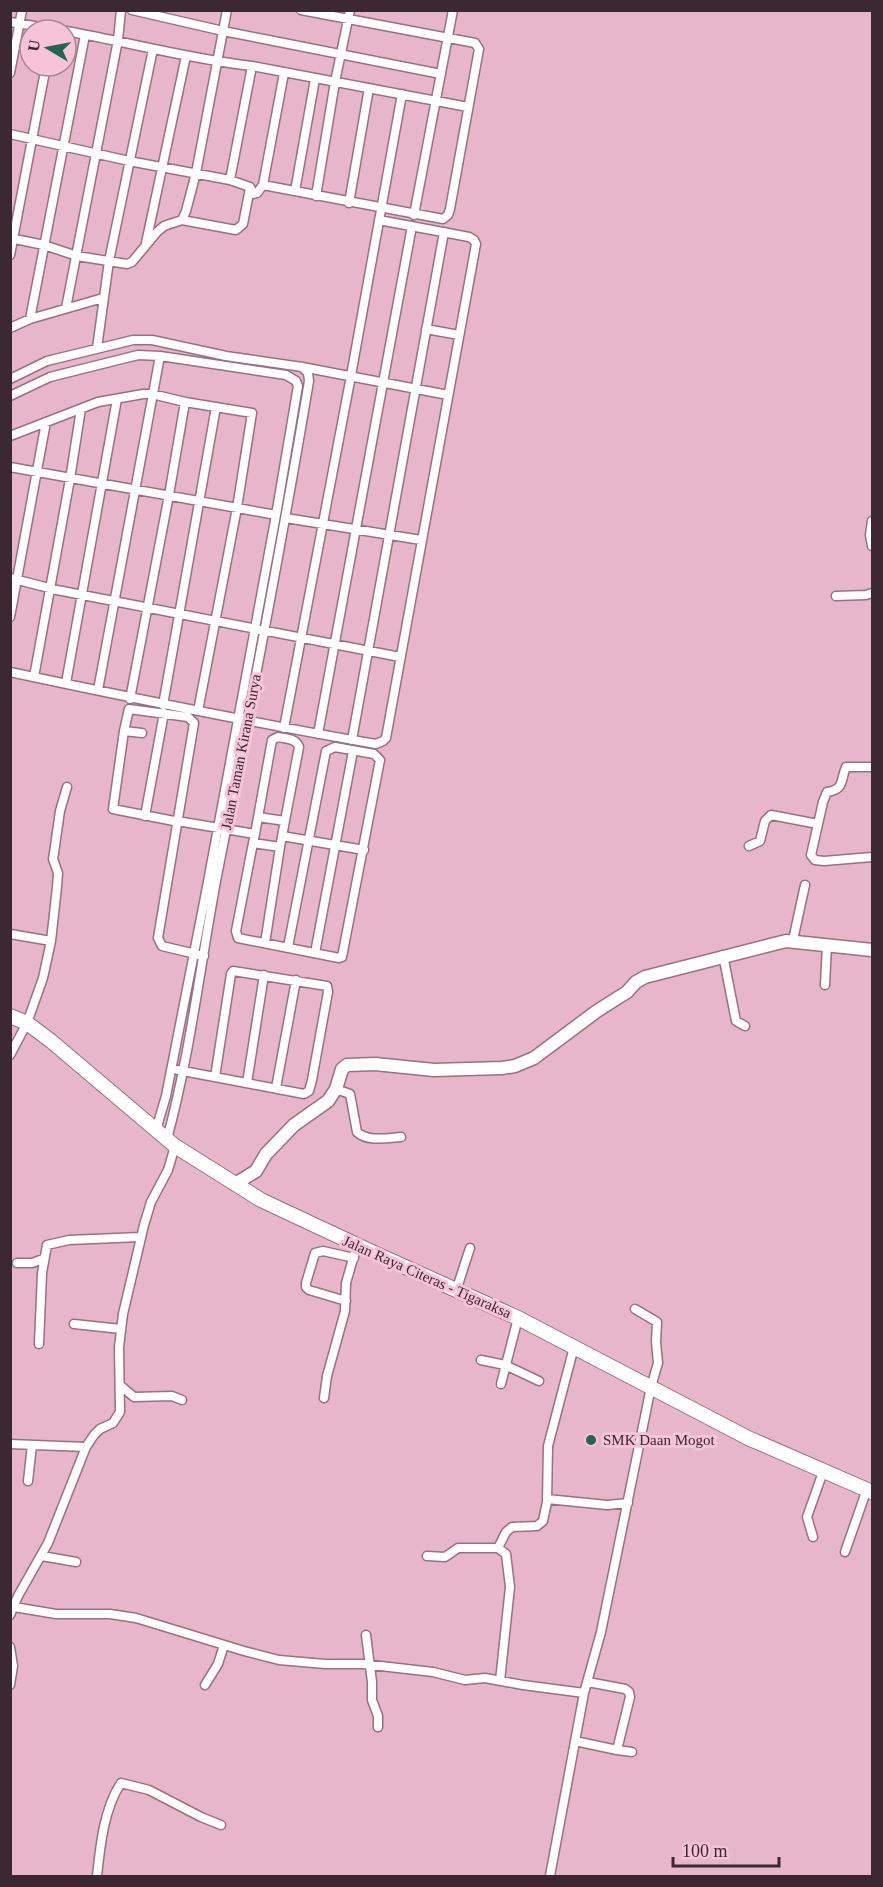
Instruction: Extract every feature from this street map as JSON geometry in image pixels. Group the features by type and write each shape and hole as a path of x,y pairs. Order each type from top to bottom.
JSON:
{"main road":[{"name":"Jalan Raya Citeras - Tigaraksa","path":"11,1016 27,1023 51,1041 166,1138 261,1200 355,1251 518,1318 748,1438 870,1491"}],"street":[{"path":"10,73 15,23 22,10"},
{"path":"66,308 118,40 121,10"},
{"path":"132,10 223,31 441,74"},
{"path":"182,220 196,173 227,10"},
{"path":"414,215 453,10"},
{"path":"263,185 414,215 443,219 448,215 478,45 350,14 303,11"},
{"path":"316,196 335,82 350,14"},
{"path":"78,34 217,62 252,66 468,107"},
{"path":"30,319 85,35"},
{"path":"97,348 109,261 153,49"},
{"path":"145,246 186,56"},
{"path":"230,180 252,66"},
{"path":"10,134 129,161 230,180 250,187 253,194 257,193 263,185 284,73"},
{"path":"10,255 44,78"},
{"path":"295,191 315,79"},
{"path":"349,203 369,88"},
{"path":"284,728 351,378 402,94"},
{"path":"12,238 77,256 127,264 132,262 164,226 182,220 239,229 243,224 250,187"},
{"path":"280,847 222,829 113,809 124,730 128,711 132,708 198,711 376,744 386,738 476,244 469,237 379,220"},
{"path":"318,734 412,226"},
{"path":"352,740 444,232"},
{"path":"10,328 30,319 103,298"},
{"path":"426,328 459,335"},
{"path":"10,379 47,361 133,340 152,340 226,356 448,394"},
{"path":"10,396 50,377 138,355 160,356 98,690"},
{"name":"Jalan Taman Kirana Surya","path":"160,356 286,375 296,381 297,393 255,628 243,719"},
{"name":"Jalan Taman Kirana Surya","path":"166,1138 166,1096 193,954 222,829 243,719 265,630 286,518 309,381 308,372 302,368"},
{"path":"10,436 98,402 152,394 185,402 250,412 252,415 237,508 198,711"},
{"path":"66,683 80,594 117,399"},
{"path":"130,699 185,402"},
{"path":"145,816 178,614 216,407"},
{"path":"34,677 81,409"},
{"path":"10,617 14,579 46,422"},
{"path":"10,467 276,515"},
{"path":"286,518 421,540"},
{"path":"873,521 870,535 873,546"},
{"path":"14,579 49,588 400,657"},
{"path":"836,596 866,596 873,593"},
{"path":"10,672 98,690 188,717 194,723 159,942 162,946 204,956"},
{"path":"124,730 142,733"},
{"path":"265,943 299,747 294,740 278,737 272,740 236,934 238,938 339,958 343,956 364,850 380,760 377,755 334,747 326,751 288,947"},
{"path":"315,953 353,751"},
{"path":"873,767 846,767 839,789 827,792 811,855 815,860 824,861 873,857"},
{"path":"10,1055 27,1023 43,978 51,941 58,873 53,859 60,811 67,787"},
{"path":"749,846 760,841 765,821 771,815 818,824"},
{"path":"258,817 285,821"},
{"name":"Jalan Taman Kirana Surya","path":"166,1138 178,1099 204,956 222,829"},
{"path":"282,836 364,850"},
{"path":"793,940 805,885"},
{"path":"10,934 51,941"},
{"path":"235,1184 256,1171 266,1154 288,1131 328,1101 336,1089 342,1069 352,1064 434,1070 502,1068 525,1063 645,977 723,955 793,940 827,945 872,947"},
{"path":"825,985 827,945"},
{"path":"723,955 736,1021 746,1026"},
{"path":"171,1070 300,1094 309,1091 328,992 325,985 236,970 231,974 215,1077"},
{"path":"247,1083 264,975"},
{"path":"276,1088 296,980"},
{"path":"336,1089 350,1094 357,1132 360,1135 368,1138 401,1137"},
{"path":"166,1138 165,1178 149,1207 140,1237 121,1329 119,1347 121,1407 113,1423 100,1430 86,1447 78,1462 59,1518 42,1556 12,1611 110,1614 136,1618 279,1660 433,1672 465,1680 485,1678 584,1693"},
{"path":"39,1344 43,1259 46,1246 69,1240 140,1237"},
{"path":"456,1291 470,1248"},
{"path":"324,1398 327,1376 345,1311 346,1301 346,1284 355,1251 315,1253 306,1287 309,1290 346,1301"},
{"path":"17,1263 32,1263 43,1259"},
{"path":"550,1876 584,1693 601,1632 651,1387 658,1363 657,1325 654,1320 635,1309"},
{"path":"501,1384 518,1318"},
{"path":"74,1324 121,1329"},
{"path":"498,1548 506,1532 512,1527 540,1525 545,1515 548,1446 574,1347"},
{"path":"481,1360 505,1365 539,1381"},
{"path":"121,1386 134,1397 172,1396 183,1400"},
{"path":"10,1444 86,1447"},
{"path":"28,1481 32,1445"},
{"path":"813,1537 807,1517 824,1472"},
{"path":"845,1552 870,1491"},
{"path":"547,1499 607,1505 628,1503"},
{"path":"427,1556 445,1557 458,1548 498,1548 506,1554 510,1587 500,1681"},
{"path":"42,1556 76,1562"},
{"path":"366,1635 372,1700 378,1716 378,1727"},
{"path":"205,1685 218,1664 224,1645"},
{"path":"10,1647 14,1666 10,1685"},
{"path":"588,1682 619,1687 629,1692 630,1697 617,1750"},
{"path":"575,1741 632,1752"},
{"path":"97,1876 106,1823 112,1801 121,1783 149,1790 221,1825"}],"place":[{"name":"SMK Daan Mogot","path":"591,1440"}]}
